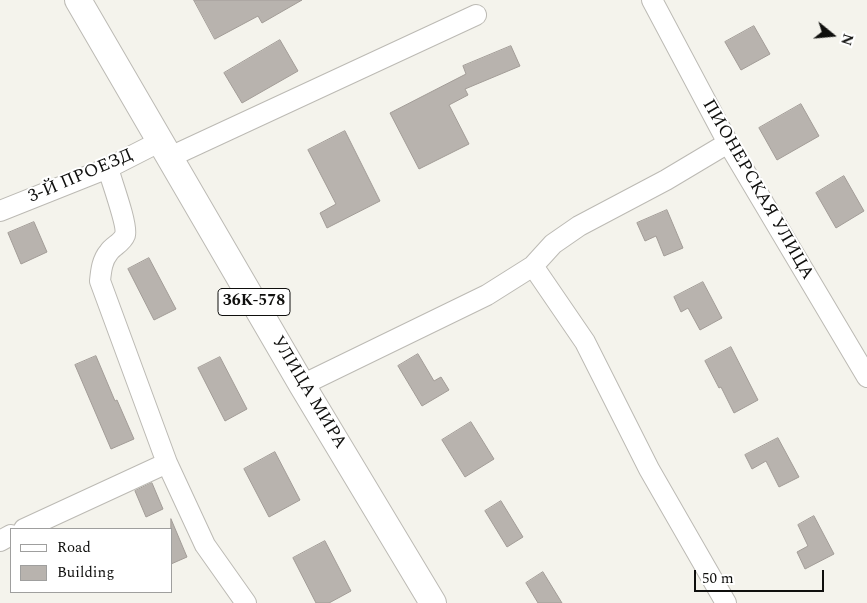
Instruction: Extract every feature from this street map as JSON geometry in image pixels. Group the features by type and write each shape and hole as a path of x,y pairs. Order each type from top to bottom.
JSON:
{"main road":[{"name":"УЛИЦА МИРА","path":"78,0 302,385 433,603"}],"street":[{"name":"ПИОНЕРСКАЯ УЛИЦА","path":"652,0 728,143 867,377"},
{"name":"3-Й ПРОЕЗД","path":"0,211 108,168 165,149 476,14"},
{"path":"302,385 487,295 532,266 553,244 579,226 666,180 728,143"},
{"path":"108,168 125,225 125,235 109,252 102,264 100,281 167,463 205,545 246,603"},
{"path":"532,266 585,342 649,468 726,603"},
{"path":"26,528 167,463"}],"building":[{"path":"194,0 302,0 262,23 258,16 215,39"},
{"path":"754,26 770,54 741,70 725,42"},
{"path":"280,40 298,71 242,103 224,73"},
{"path":"511,46 520,66 465,89 468,95 449,105 469,144 419,169 390,113 466,74 463,66"},
{"path":"801,104 819,136 777,160 759,128"},
{"path":"345,131 380,201 327,228 320,213 336,204 308,150"},
{"path":"844,176 864,211 836,228 816,193"},
{"path":"667,210 683,248 664,256 656,236 645,241 637,223"},
{"path":"34,222 47,252 21,264 8,233"},
{"path":"149,258 176,309 154,320 128,269"},
{"path":"703,282 722,318 700,330 688,308 681,312 674,297"},
{"path":"731,347 758,400 734,413 705,361"},
{"path":"418,354 434,381 441,377 449,390 422,406 398,366"},
{"path":"96,356 134,439 111,449 75,365"},
{"path":"220,357 247,409 225,421 198,368"},
{"path":"471,422 494,459 465,477 442,440"},
{"path":"778,438 799,477 779,487 766,461 752,469 745,455"},
{"path":"275,452 300,500 269,517 244,469"},
{"path":"152,483 163,509 146,517 135,491"},
{"path":"501,501 523,537 507,547 485,511"},
{"path":"814,516 834,554 805,569 797,552 808,546 798,525"},
{"path":"171,519 187,557 172,564 172,528"},
{"path":"325,541 351,591 329,603 316,603 293,558"},
{"path":"543,572 562,603 538,603 526,583"}]}
